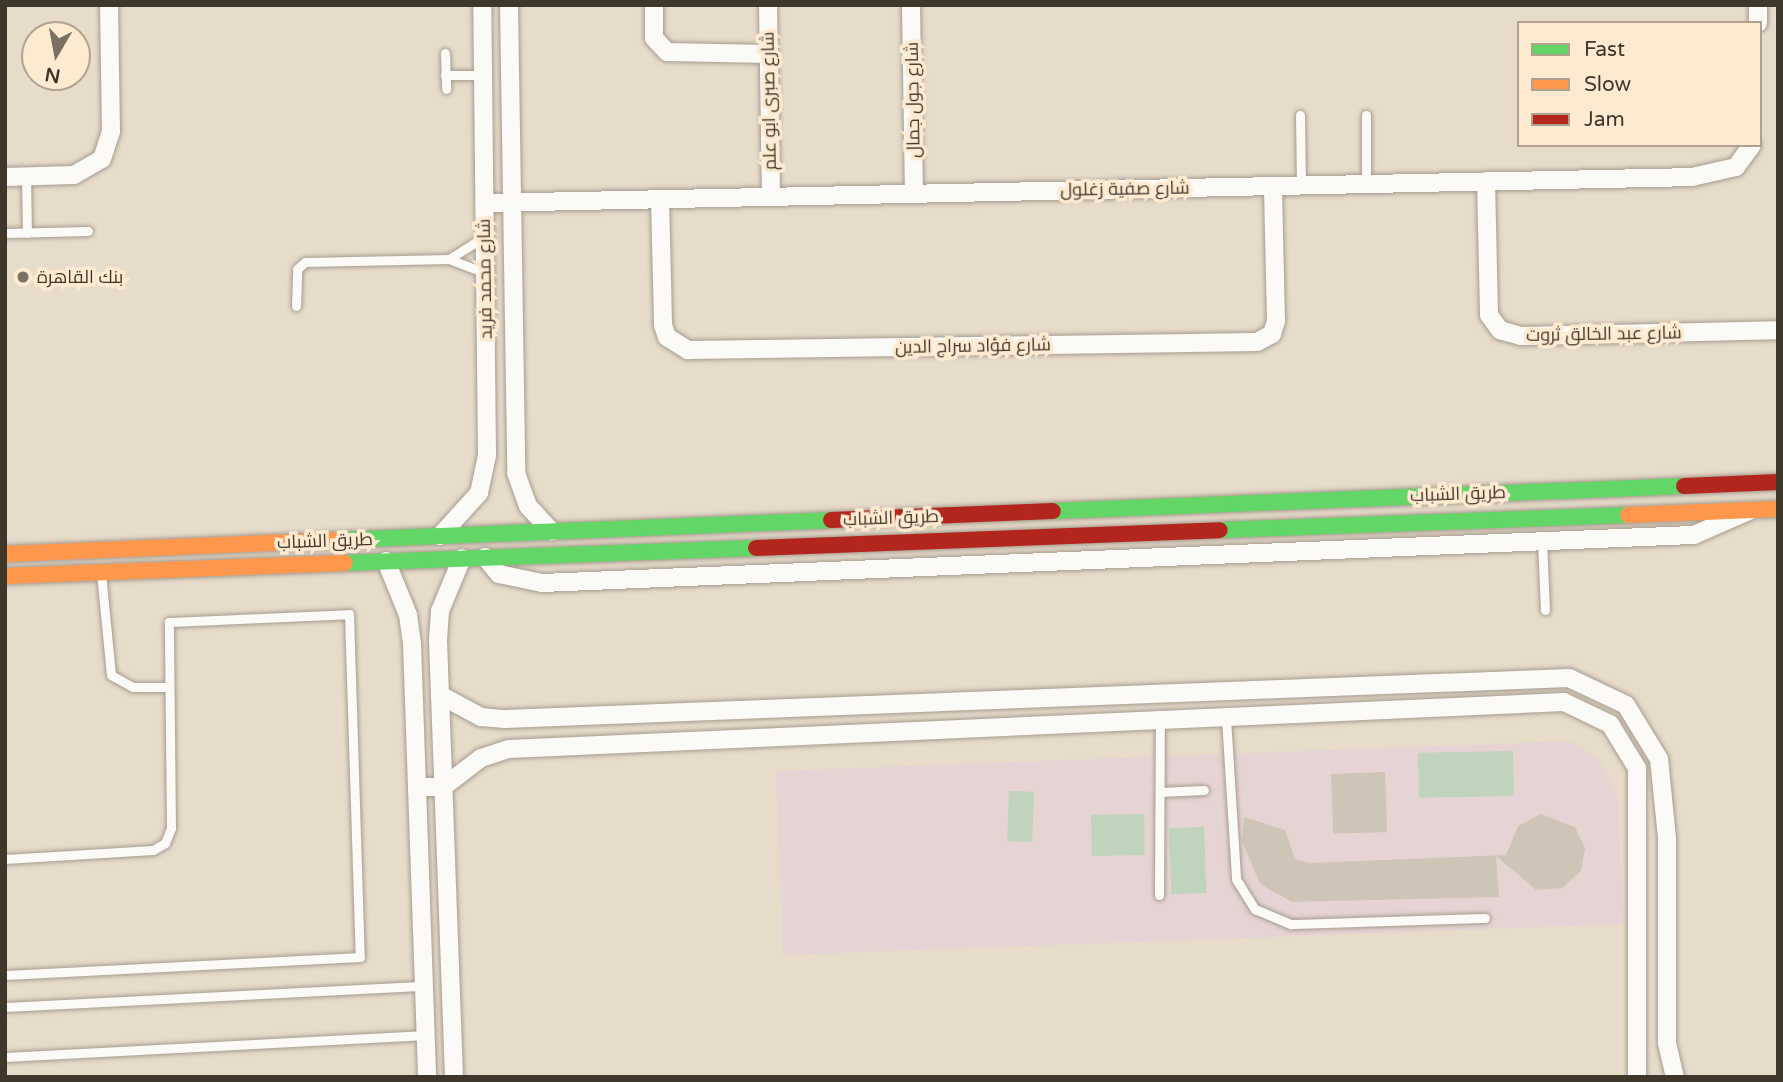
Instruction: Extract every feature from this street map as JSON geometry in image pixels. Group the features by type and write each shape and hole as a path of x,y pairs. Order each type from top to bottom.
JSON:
{"street":[{"path":"5,177 90,170 110,144 109,5"},
{"name":"شارع محمد فريد","path":"440,536 474,502 487,455 482,5"},
{"name":"شارع محمد فريد","path":"509,5 514,456 520,491 552,532"},
{"path":"654,5 654,38 667,52 769,54"},
{"name":"شارع صبرى ابو علم","path":"768,5 771,197"},
{"name":"شارع جول جمال","path":"911,5 914,194"},
{"name":"شارع صفية زغلول","path":"485,203 1713,176 1736,167 1751,147"},
{"name":"شارع عبد الخالق ثروت","path":"1486,181 1489,315 1500,331 1521,336 1778,330"},
{"name":"شارع فؤاد سراج الدين","path":"660,199 663,325 667,337 688,350 1257,342 1272,334 1276,321 1273,186"},
{"path":"487,455 500,462 514,456"},
{"name":"طريق الشباب","path":"5,554 1778,482"},
{"path":"485,557 499,574 542,583 1694,534 1716,530 1754,507"},
{"name":"طريق الشباب","path":"5,576 1754,507 1778,509"},
{"path":"454,1077 440,695 440,611 462,558"},
{"path":"386,561 408,615 427,1077"},
{"path":"440,695 481,717 505,719 1569,678 1626,705 1659,759 1667,838 1667,1043 1675,1077"},
{"path":"1328,687 1330,713"},
{"path":"1049,698 1050,725"},
{"path":"417,787 443,786 481,758 509,749 1564,702 1610,724 1632,756 1640,794 1637,1077"},
{"path":"920,703 921,730"}],"lane":[{"path":"445,52 446,89"},
{"path":"445,75 483,75"},
{"path":"1300,115 1301,186"},
{"path":"1366,115 1366,184"},
{"path":"26,177 27,233"},
{"path":"5,233 88,231"},
{"path":"449,259 485,236"},
{"path":"296,306 297,269 305,262 449,259 486,273"},
{"path":"1542,541 1545,610"},
{"path":"101,572 111,675 133,687 168,687"},
{"path":"5,859 153,850 165,843 172,828 169,622 349,614 360,957 5,975"},
{"path":"1226,718 1236,878 1255,909 1290,923 1485,918"},
{"path":"1159,895 1160,720"},
{"path":"1160,792 1203,790"},
{"path":"5,1007 424,986"},
{"path":"5,1057 426,1035"}],"shaded area":[{"path":"1569,741 1599,759 1617,795 1624,924 783,955 776,771"}],"green space":[{"path":"1513,751 1514,796 1419,798 1418,753"},
{"path":"1009,791 1034,792 1032,842 1007,841"},
{"path":"1144,814 1145,855 1092,856 1091,815"},
{"path":"1204,827 1206,893 1171,894 1169,828"}],"building":[{"path":"1385,772 1387,832 1333,834 1331,774"},
{"path":"1541,814 1575,827 1585,848 1581,871 1562,888 1536,890 1496,856 1499,897 1292,902 1260,884 1242,841 1244,817 1285,830 1295,859 1310,863 1506,855 1518,826"}],"traffic: fast":[{"path":"1053,511 1684,486"},
{"path":"1220,530 1628,515"},
{"path":"341,540 831,520"},
{"path":"345,563 756,548"}],"traffic: slow":[{"path":"1628,515 1778,509"},
{"path":"5,554 341,540"},
{"path":"5,576 345,563"}],"traffic: jam":[{"path":"1684,486 1778,482"},
{"path":"831,520 1053,511"},
{"path":"756,548 1220,530"}],"place":[{"name":"بنك القاهرة","path":"23,277"}]}
